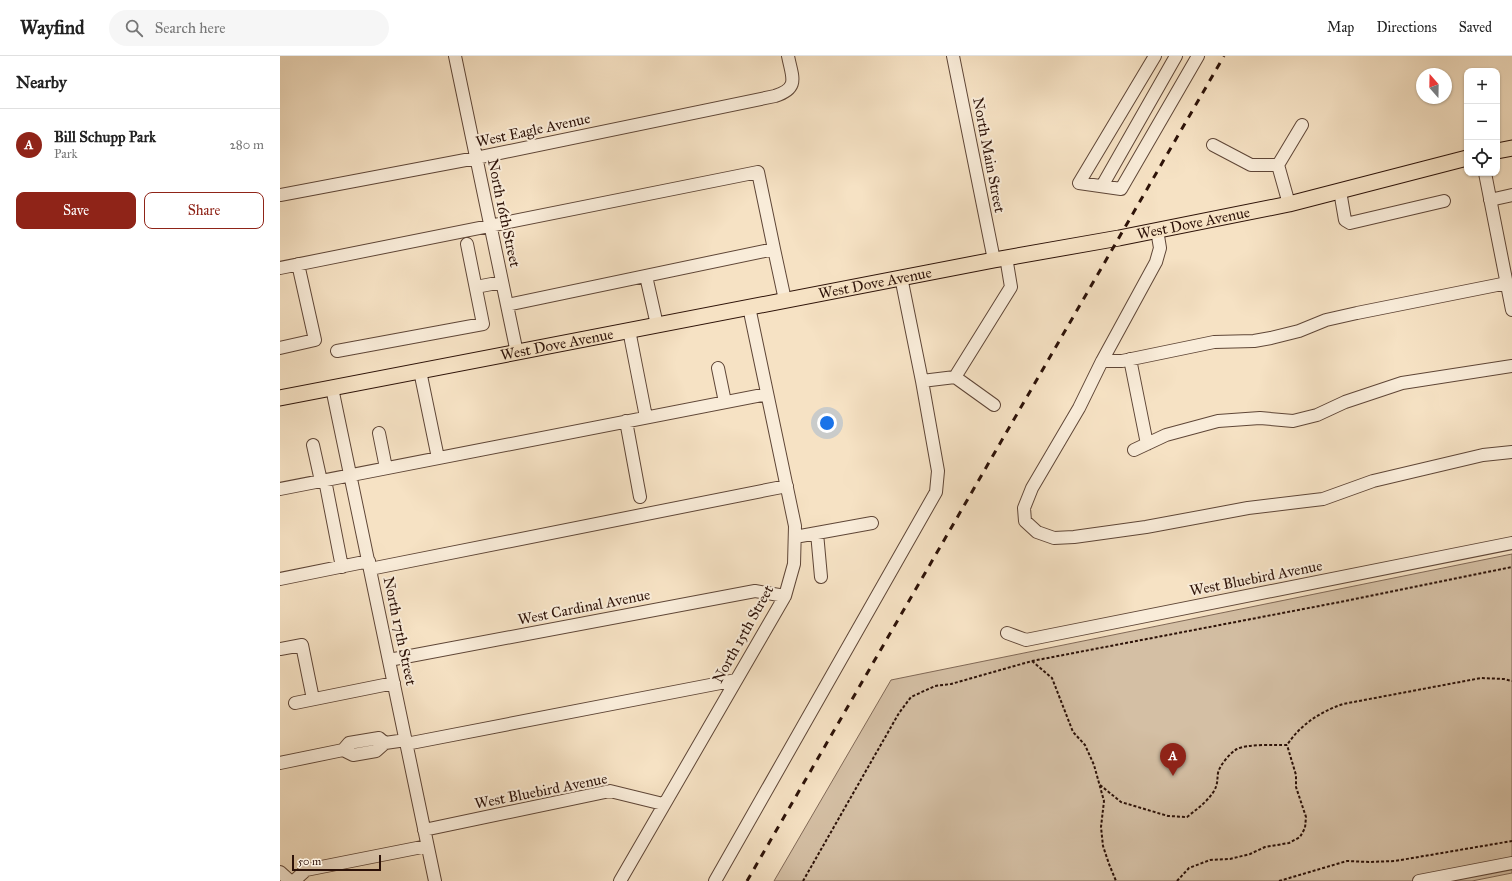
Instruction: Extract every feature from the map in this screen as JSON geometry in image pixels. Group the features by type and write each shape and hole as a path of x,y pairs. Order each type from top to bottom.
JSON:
{"main road":[{"path":"1500,150 1512,148"},
{"name":"West Dove Avenue","path":"280,398 901,277 1158,230 1289,204 1464,159"}],"street":[{"name":"North 16th Street","path":"455,56 517,353"},
{"name":"West Eagle Avenue","path":"280,195 476,158 775,96 787,92 791,88 792,79 788,56"},
{"name":"North Main Street","path":"953,56 1000,258 1011,288 955,377"},
{"path":"1155,56 1079,184 1121,189 1196,59 1183,56"},
{"path":"1102,186 1176,56"},
{"path":"1289,204 1278,165 1302,125"},
{"path":"1213,145 1251,165 1278,165"},
{"path":"280,268 758,172 785,300"},
{"path":"1486,176 1490,200 1507,257 1507,283 1512,310"},
{"path":"1340,191 1345,220 1350,223 1444,201"},
{"path":"1490,200 1512,195"},
{"path":"1158,230 1160,248 1156,262 1102,361 1079,408 1032,488 1024,508 1025,522 1037,532 1054,538 1074,538 1146,527 1248,508 1323,499 1373,481 1483,455 1512,452"},
{"path":"337,351 483,324 467,244"},
{"path":"507,304 774,249"},
{"path":"280,348 315,340 298,264"},
{"path":"646,276 657,325"},
{"path":"715,881 936,492 938,471 901,277"},
{"path":"476,287 502,282"},
{"path":"1102,361 1112,362 1130,359 1214,342 1254,341 1271,338 1299,331 1326,320 1507,283"},
{"name":"North 15th Street","path":"618,880 785,596 794,564 795,526 749,307"},
{"path":"629,330 646,418"},
{"path":"1130,359 1147,444"},
{"path":"1134,450 1166,435 1218,421 1260,418 1293,421 1317,415 1345,402 1402,383 1512,366"},
{"path":"718,368 725,402"},
{"path":"420,371 438,458"},
{"path":"922,382 955,377 994,405"},
{"name":"North 17th Street","path":"332,388 435,881"},
{"path":"280,489 767,394"},
{"path":"626,422 640,498"},
{"path":"378,433 386,468"},
{"path":"313,445 323,481 342,567"},
{"path":"280,579 342,567 370,565 786,486"},
{"path":"795,537 872,523"},
{"path":"817,533 821,577"},
{"name":"West Bluebird Avenue","path":"1007,633 1026,640 1512,543"},
{"name":"West Cardinal Avenue","path":"389,660 756,591 785,596"},
{"path":"280,649 302,645 313,699"},
{"path":"280,763 343,750 350,743 379,738 385,744 406,742 736,680"},
{"path":"295,703 394,683"},
{"name":"West Bluebird Avenue","path":"424,830 610,792 664,804"},
{"path":"294,881 306,870 427,846"},
{"path":"1419,881 1512,863"},
{"path":"280,872 290,881"}],"path":[{"path":"803,881 900,712 911,697 935,686 951,684 1032,661 1340,602 1512,567"},
{"path":"1032,661 1052,678 1073,732 1085,745 1089,752 1104,800 1100,826 1103,846 1108,864 1116,881"},
{"path":"1287,744 1294,734 1310,719 1326,710 1343,704 1480,678 1504,679 1512,681"},
{"path":"1100,785 1121,802 1168,816 1187,817 1206,801 1214,790 1218,780 1218,772 1224,761 1237,748 1287,744"},
{"path":"1177,881 1189,868 1210,860 1230,859 1250,854 1266,847 1289,843 1300,837 1306,828 1306,817 1296,787 1296,775 1287,744"},
{"path":"1279,881 1347,861 1395,861 1512,841"}],"shaded area":[{"path":"1512,554 1512,873 1472,881 774,881 891,680"}],"railway":[{"path":"747,881 1224,56"}],"place":[{"name":"Bill Schupp Park","path":"1173,776"}]}
